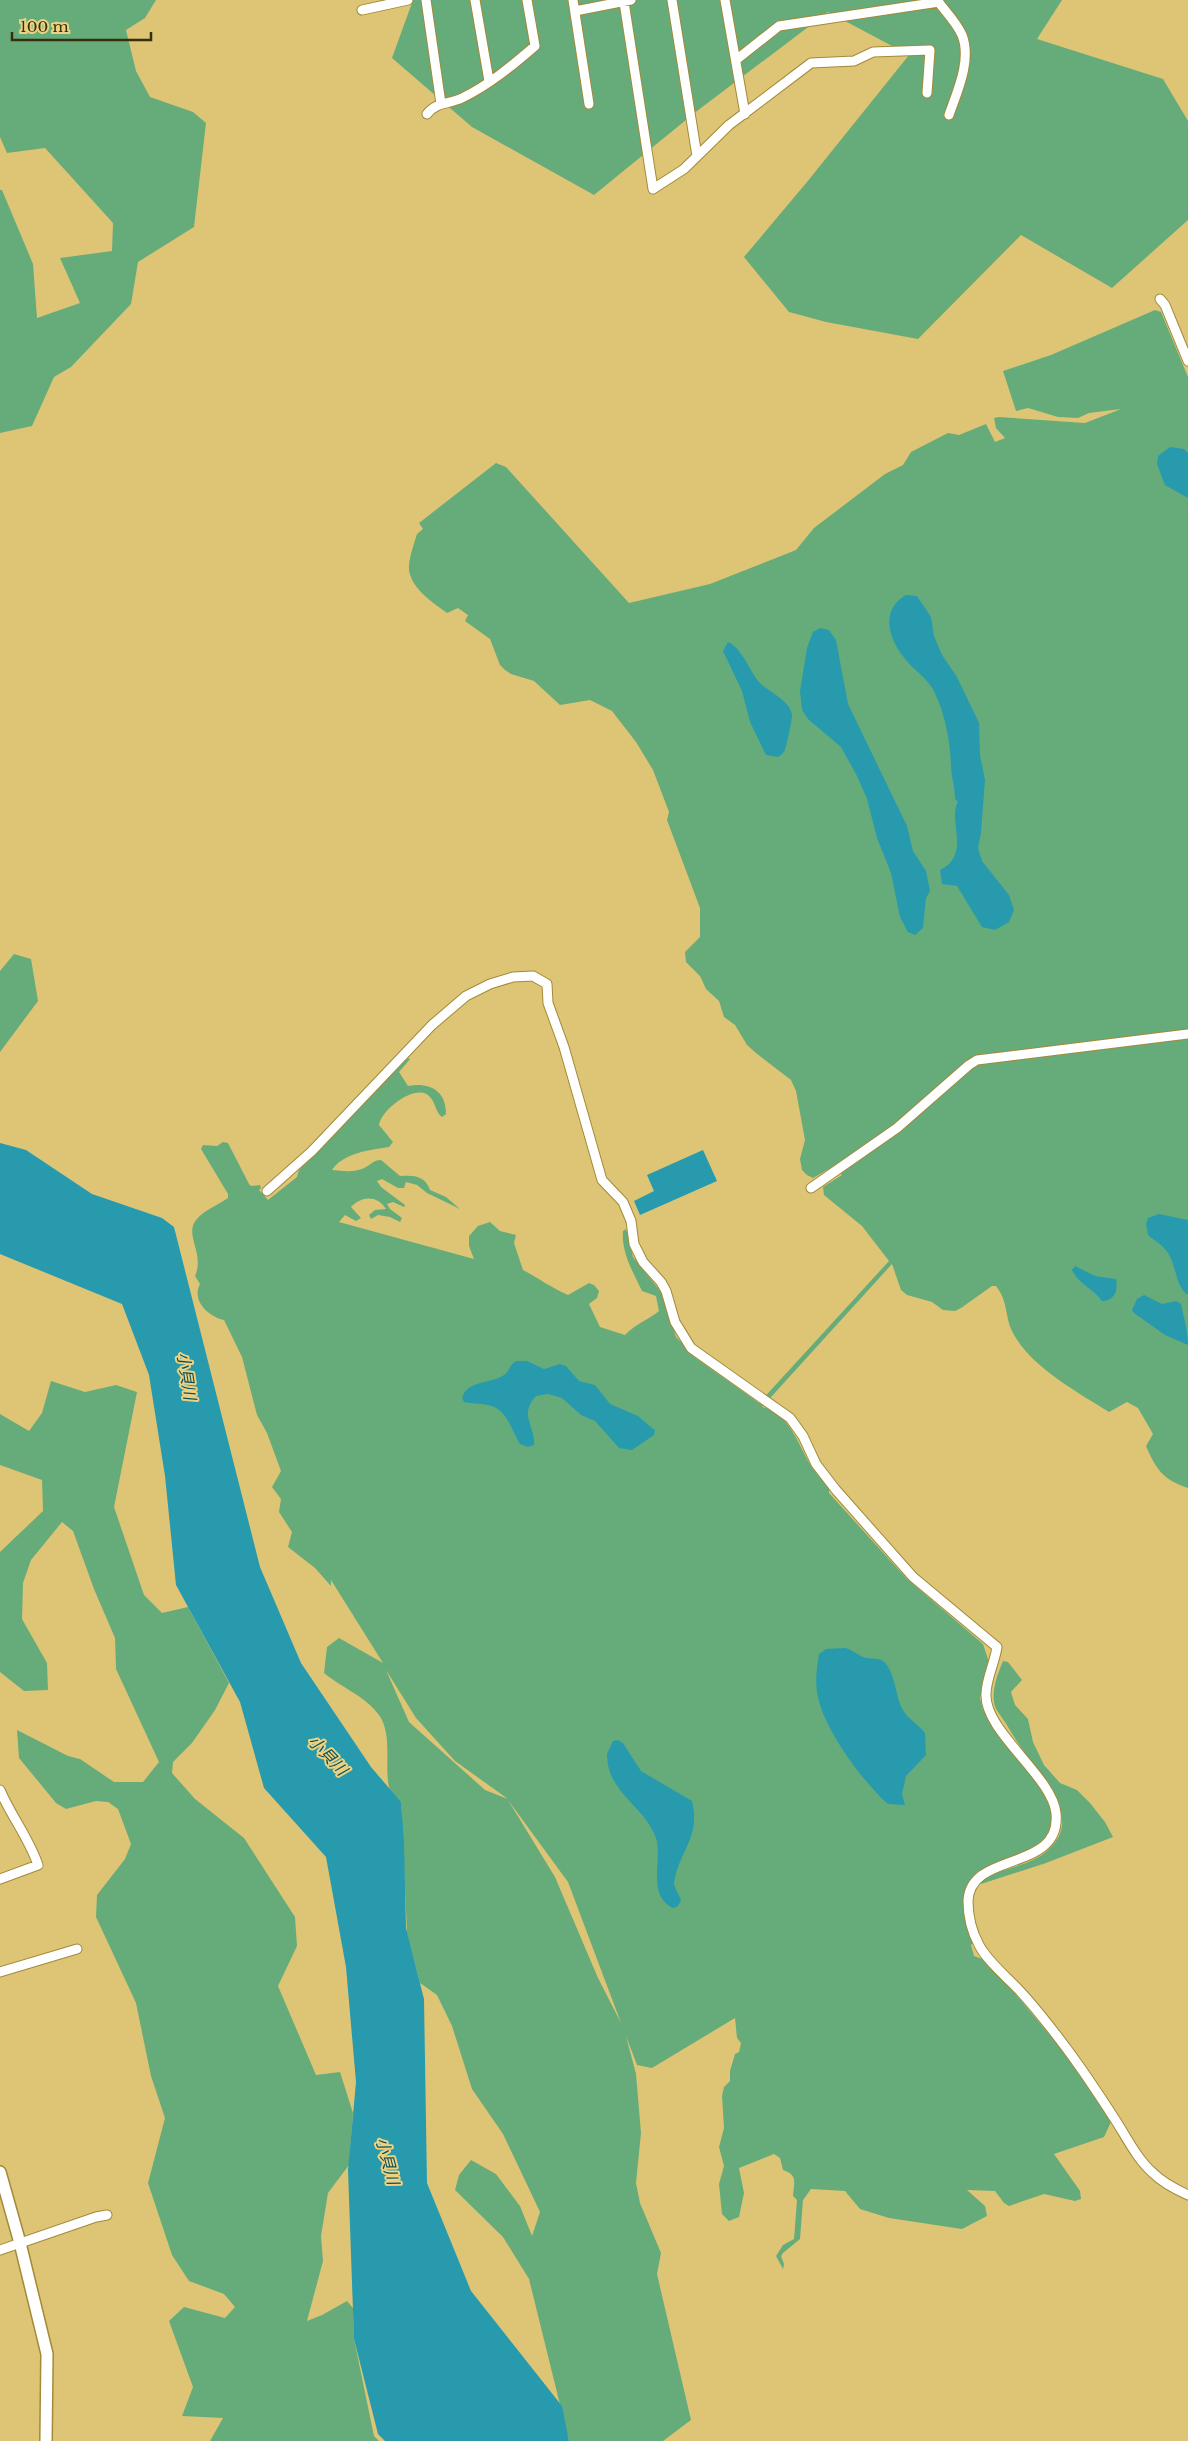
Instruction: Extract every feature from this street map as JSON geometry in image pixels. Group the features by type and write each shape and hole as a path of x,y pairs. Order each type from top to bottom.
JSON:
{"street":[{"path":"362,10 408,0"},
{"path":"426,0 441,104"},
{"path":"475,0 489,82"},
{"path":"427,114 433,107 461,98 489,82 506,71 535,46 527,0"},
{"path":"574,0 589,104"},
{"path":"672,0 697,156"},
{"path":"725,0 745,114"},
{"path":"575,11 628,1 653,188 684,169 729,125 812,63 854,61 873,52 930,50 927,92"},
{"path":"736,60 779,26 938,1 961,33 966,53 959,85 949,115"},
{"path":"1160,299 1165,304 1188,361"},
{"path":"267,1191 312,1151 432,1025 466,996 490,984 513,977 533,976 547,984 548,1003 564,1047 602,1180 623,1202 631,1221 634,1244 643,1262 661,1282 666,1291 674,1322 682,1336 691,1348 790,1418 803,1436 816,1464 831,1484 914,1577 997,1647 986,1694 988,1706 993,1718 1014,1748 1050,1794 1054,1803 1057,1820 1053,1834 1043,1847 1034,1853 994,1868 979,1877 974,1883 968,1902 973,1931 980,1946 1066,2048 1152,2173 1167,2185 1188,2195"},
{"path":"811,1188 897,1128 969,1064 977,1060 1188,1034"},
{"path":"0,1790 11,1815 33,1849 38,1865 0,1879"},
{"path":"0,1972 77,1949"},
{"path":"0,2172 20,2243 47,2354 46,2441"},
{"path":"0,2250 96,2217 107,2215"}],"green space":[{"path":"0,0 156,0 145,18 126,30 136,71 150,97 193,112 206,123 194,227 138,262 131,304 71,367 54,377 32,426 0,433 0,190 2,190 33,264 37,318 80,303 60,258 112,251 113,223 45,148 7,153 0,137"},
{"path":"413,0 1062,0 1037,39 1163,79 1188,121 1188,220 1112,288 1021,235 918,339 826,322 789,312 744,257 909,55 828,12 697,111 594,195 472,127 392,58"},
{"path":"1155,310 1161,312 1188,377 1188,1488 1166,1477 1153,1461 1146,1446 1153,1434 1138,1408 1127,1402 1109,1412 1054,1376 1029,1354 1018,1342 1011,1329 1004,1303 996,1286 992,1286 955,1311 943,1310 932,1302 907,1295 901,1290 892,1264 762,1407 779,1415 786,1422 811,1466 829,1488 829,1493 907,1579 983,1644 989,1662 980,1698 983,1710 1045,1795 1051,1811 1051,1824 1047,1834 1040,1842 1017,1855 978,1871 969,1882 964,1899 964,1908 967,1926 973,1943 971,1945 974,1956 988,1961 1064,2052 1111,2122 1104,2137 1054,2154 1080,2191 1081,2199 1075,2201 1044,2194 1009,2206 1004,2203 995,2191 967,2190 985,2206 987,2216 962,2229 889,2218 860,2209 845,2191 811,2189 803,2200 800,2239 781,2256 784,2264 783,2269 776,2256 783,2245 794,2239 797,2200 793,2196 793,2177 783,2170 780,2158 774,2154 739,2168 744,2193 739,2217 729,2221 722,2214 719,2184 724,2166 719,2147 724,2128 722,2096 724,2087 730,2081 730,2071 735,2054 739,2052 741,2043 737,2038 735,2018 652,2068 637,2065 626,2036 636,2074 641,2133 636,2183 640,2203 661,2253 657,2274 691,2420 663,2441 569,2441 529,2279 503,2237 455,2190 459,2175 471,2160 496,2174 520,2206 532,2236 540,2212 503,2134 472,2089 452,2026 437,1995 420,1983 407,1933 401,1802 389,1787 387,1741 383,1723 373,1708 324,1673 327,1647 339,1638 383,1663 331,1580 331,1586 315,1568 288,1547 292,1532 279,1512 281,1499 272,1487 281,1471 267,1433 257,1415 242,1357 224,1320 207,1312 198,1296 200,1284 195,1276 198,1260 192,1232 193,1226 203,1213 228,1198 228,1194 201,1149 203,1145 217,1146 223,1142 228,1143 249,1184 251,1186 260,1185 261,1188 259,1190 268,1200 297,1177 299,1170 408,1058 410,1059 399,1072 408,1086 423,1085 435,1090 443,1099 446,1114 442,1117 432,1099 424,1093 409,1095 387,1111 379,1125 393,1142 389,1147 350,1156 337,1164 332,1170 358,1170 374,1161 381,1160 400,1176 414,1176 422,1179 430,1190 446,1197 460,1209 427,1193 417,1185 406,1182 404,1188 398,1188 382,1179 377,1181 381,1187 405,1205 404,1207 393,1202 387,1204 390,1209 402,1218 400,1222 390,1217 378,1215 371,1219 369,1215 375,1210 386,1209 374,1199 365,1199 351,1207 361,1218 356,1221 345,1215 339,1222 474,1259 469,1246 469,1236 478,1226 490,1222 500,1231 516,1235 514,1243 523,1270 568,1295 589,1283 594,1285 599,1291 597,1298 589,1304 600,1327 625,1335 659,1311 656,1296 642,1291 628,1262 623,1239 623,1231 626,1229 633,1257 661,1292 676,1337 697,1359 759,1403 889,1261 862,1226 824,1195 823,1187 842,1175 834,1166 813,1178 802,1170 800,1159 805,1140 796,1091 791,1080 747,1045 735,1025 724,1017 719,1001 706,989 700,976 686,962 685,952 700,937 700,908 667,820 669,812 653,770 636,742 612,711 590,700 560,705 534,681 511,674 505,670 500,665 490,639 465,621 468,615 458,608 447,613 416,587 409,573 409,565 417,534 423,529 419,523 496,463 506,467 629,603 710,584 796,550 814,528 885,474 903,465 911,452 948,433 959,435 986,424 995,442 1005,438 996,428 994,418 1085,423 1121,409 1089,413 1078,418 1058,417 1028,408 1016,411 1003,371 1051,355","holes":["386,1670 416,1718 455,1761 508,1799 485,1790 409,1722","508,1800 568,1882 621,2023 598,1978 555,1877"]},
{"path":"14,954 31,959 38,1001 0,1052 0,971"},
{"path":"51,1381 85,1392 116,1385 137,1392 114,1507 144,1595 162,1613 188,1607 229,1683 215,1710 192,1743 173,1762 172,1773 195,1799 244,1838 295,1917 297,1946 278,1986 316,2075 340,2072 353,2113 349,2165 328,2193 321,2236 323,2261 307,2321 347,2301 353,2308 354,2339 374,2436 379,2441 210,2441 223,2418 182,2416 193,2387 169,2321 184,2307 225,2318 235,2307 224,2294 189,2281 172,2255 148,2183 165,2118 151,2076 136,2003 96,1917 97,1895 125,1859 131,1844 118,1809 108,1802 96,1801 66,1809 56,1803 19,1758 17,1730 68,1756 80,1759 114,1782 143,1782 159,1762 116,1669 115,1638 94,1589 73,1531 62,1522 31,1560 23,1583 22,1619 47,1663 48,1690 24,1691 0,1672 0,1552 43,1511 42,1480 0,1465 0,1414 29,1431 42,1413"},
{"path":"1003,1661 1008,1662 1022,1680 1011,1692 1015,1705 1028,1719 1033,1742 1044,1765 1060,1783 1077,1790 1090,1803 1105,1822 1113,1837 1046,1863 981,1884 980,1881 988,1876 1034,1860 1042,1855 1058,1838 1062,1826 1058,1802 1051,1789 995,1707 995,1686"}],"water":[{"path":"1170,447 1184,449 1188,453 1188,498 1165,485 1157,464 1158,456"},
{"path":"906,595 917,596 931,617 934,636 942,655 957,677 979,723 980,755 985,780 978,848 982,861 1009,895 1014,910 1009,922 995,930 982,927 957,886 942,884 940,870 950,863 955,855 957,846 955,809 958,802 955,799 946,727 938,700 928,682 909,664 900,652 891,635 890,617 892,609"},
{"path":"820,628 829,630 836,640 848,704 907,826 913,851 926,871 930,891 926,898 923,928 915,935 908,932 900,917 891,873 877,838 867,799 857,776 841,747 808,719 802,710 800,691 807,648 813,632"},
{"path":"728,642 741,654 759,682 783,700 790,709 792,716 786,746 784,752 778,757 766,755 750,722 742,691 723,651"},
{"name":"小貝川","path":"0,1143 26,1150 92,1194 162,1218 174,1227 260,1567 301,1663 371,1767 401,1802 406,1928 424,1999 427,2183 471,2291 562,2406 569,2441 385,2441 378,2434 354,2339 348,2170 356,2082 346,1967 326,1857 264,1788 240,1702 176,1585 165,1476 149,1375 122,1304 0,1254"},
{"path":"703,1150 717,1181 640,1215 634,1201 654,1191 647,1175"},
{"path":"1159,1214 1188,1220 1188,1295 1178,1281 1168,1253 1148,1235 1146,1224 1148,1218"},
{"path":"1075,1266 1095,1276 1116,1279 1116,1291 1113,1297 1102,1301 1075,1275 1072,1270"},
{"path":"1144,1295 1162,1304 1176,1301 1181,1304 1187,1329 1188,1345 1165,1335 1134,1313 1132,1310 1137,1299"},
{"path":"517,1361 527,1361 544,1369 560,1364 566,1366 579,1381 595,1385 610,1404 638,1416 655,1430 654,1435 632,1450 619,1448 595,1421 581,1415 562,1398 548,1394 536,1396 528,1409 534,1445 528,1447 520,1444 508,1420 500,1410 488,1405 464,1402 462,1398 469,1388 499,1378"},
{"path":"845,1648 863,1657 878,1659 884,1662 891,1673 903,1710 925,1733 926,1755 906,1776 902,1794 905,1805 888,1804 867,1782 855,1768 835,1737 820,1706 816,1682 819,1654 826,1649"},
{"path":"618,1740 623,1743 641,1771 692,1801 694,1825 692,1835 680,1861 674,1883 681,1901 677,1907 673,1908 660,1895 657,1876 658,1847 656,1838 643,1816 619,1789 613,1779 607,1754 613,1741"}]}
